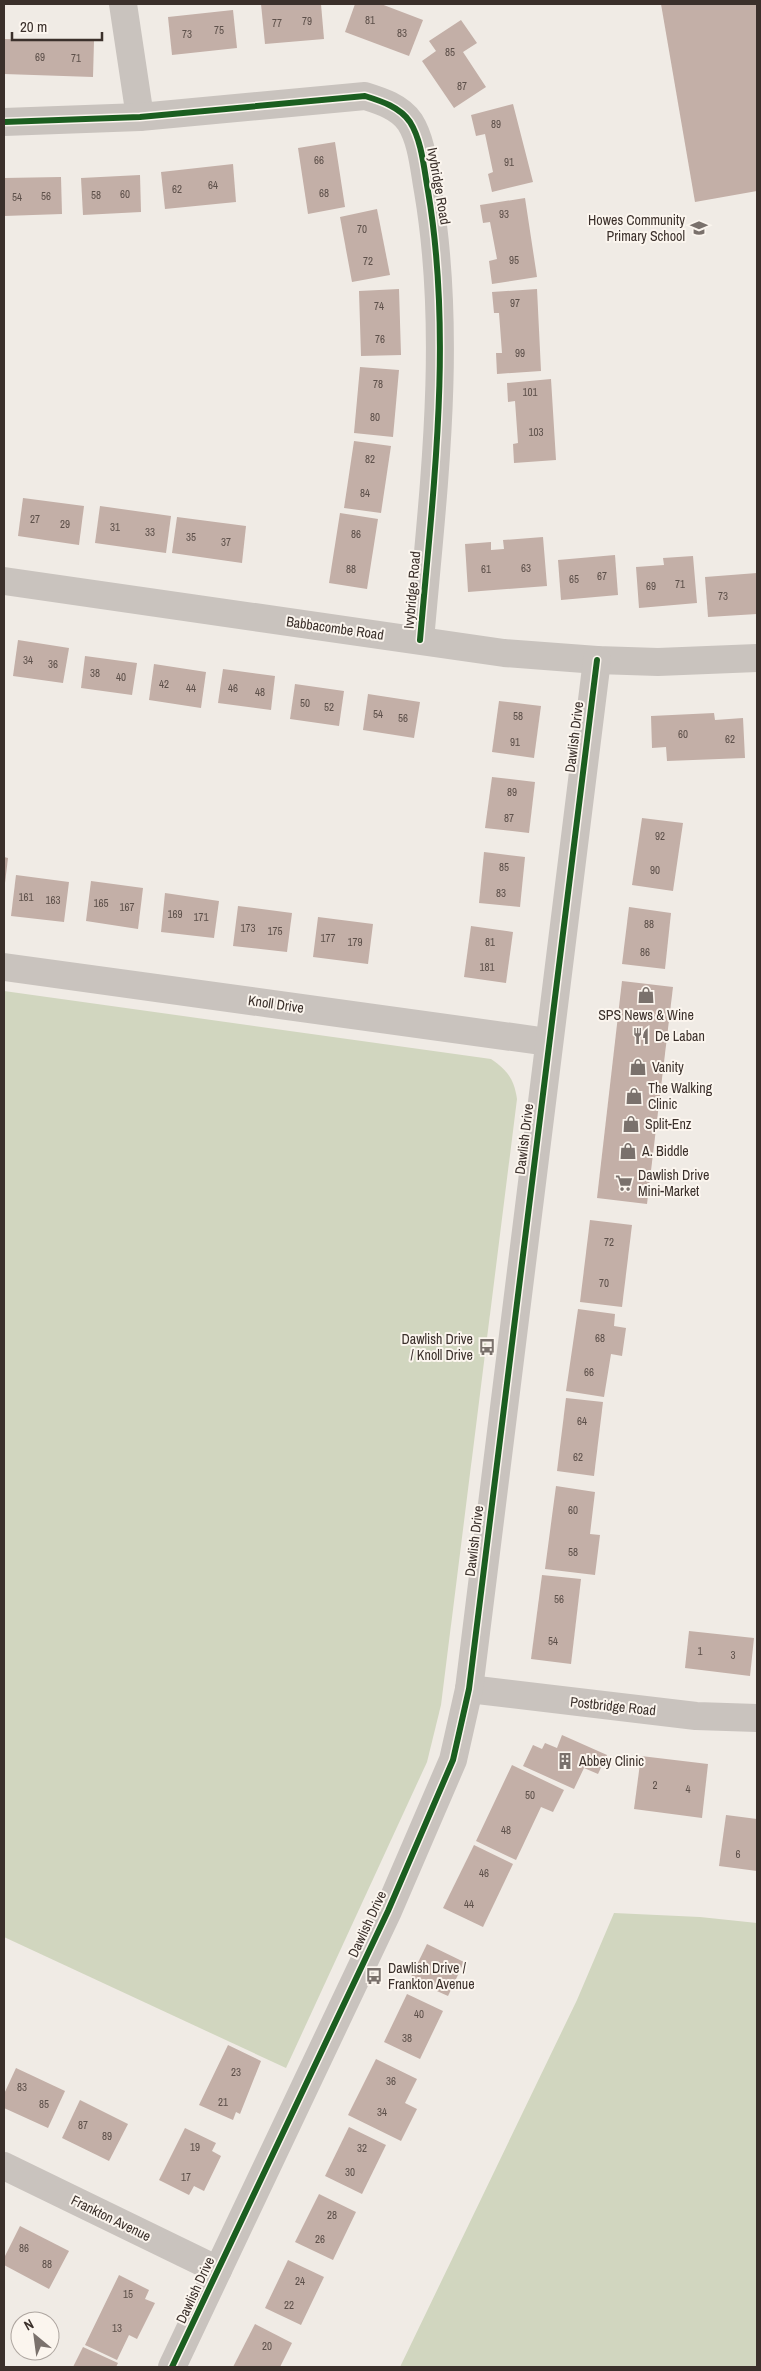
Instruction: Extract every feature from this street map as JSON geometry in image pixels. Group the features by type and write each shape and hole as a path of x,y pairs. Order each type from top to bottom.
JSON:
{"street":[{"path":"123,4 140,117"},
{"name":"Ivybridge Road","path":"4,122 140,117 365,96 393,106 409,121 418,140 436,237 440,302 437,439 420,640"},
{"name":"Babbacombe Road","path":"4,581 504,653 597,660 658,662 757,658"},
{"name":"Dawlish Drive","path":"172,2367 388,1911 443,1784 459,1738 469,1689 597,660"},
{"name":"Knoll Drive","path":"4,967 548,1042"},
{"name":"Postbridge Road","path":"469,1689 696,1716 735,1719 757,1718"},
{"name":"Frankton Avenue","path":"4,2166 218,2270"}],"green space":[{"path":"4,991 491,1059 509,1076 516,1092 517,1099 441,1705 427,1762 286,2068 4,1937"},
{"path":"614,1913 700,1917 757,1923 757,2367 400,2367 577,2000"}],"building":[{"path":"261,4 321,4 324,39 265,44"},
{"path":"355,4 381,4 423,20 409,56 345,32"},
{"path":"661,4 757,4 757,191 695,202"},
{"path":"233,10 237,48 172,55 168,17"},
{"path":"461,20 477,43 463,52 486,87 454,108 422,61 436,51 429,41"},
{"path":"4,39 94,41 93,77 4,74"},
{"path":"513,104 533,182 492,192 488,174 493,172 485,134 476,136 471,115"},
{"path":"335,142 345,207 308,214 298,148"},
{"path":"233,164 236,202 165,209 161,172"},
{"path":"140,175 141,212 83,215 81,178"},
{"path":"61,177 62,214 4,216 4,178"},
{"path":"525,198 537,277 492,284 489,261 497,259 490,222 483,223 480,205"},
{"path":"377,209 390,275 352,282 340,217"},
{"path":"399,289 401,355 361,356 359,291"},
{"path":"537,289 541,371 497,374 496,353 502,353 499,313 494,313 492,292"},
{"path":"360,367 399,370 393,437 354,433"},
{"path":"551,379 556,460 514,463 513,444 518,443 515,401 508,402 507,383"},
{"path":"354,441 391,446 381,513 344,508"},
{"path":"23,498 84,506 79,545 18,536"},
{"path":"100,506 171,516 166,553 95,543"},
{"path":"340,513 378,519 367,589 329,583"},
{"path":"177,517 246,526 242,563 172,553"},
{"path":"543,537 547,586 468,592 465,544 491,542 491,550 504,549 503,540"},
{"path":"615,555 618,595 561,600 558,560"},
{"path":"693,556 697,603 639,608 636,567 664,565 663,558"},
{"path":"757,573 757,614 708,617 705,577"},
{"path":"18,640 69,648 63,683 13,676"},
{"path":"85,656 137,663 132,695 81,688"},
{"path":"154,664 206,672 201,708 149,700"},
{"path":"223,669 275,676 271,710 218,703"},
{"path":"295,684 344,691 339,726 290,719"},
{"path":"368,694 420,702 414,738 363,730"},
{"path":"499,701 541,706 534,758 492,752"},
{"path":"714,713 715,720 743,718 745,758 667,761 666,747 652,748 651,716"},
{"path":"492,777 535,782 529,833 485,828"},
{"path":"642,818 683,823 673,891 632,885"},
{"path":"484,852 525,857 520,907 479,903"},
{"path":"4,857 8,858 5,883 4,883"},
{"path":"16,875 69,882 64,922 11,916"},
{"path":"91,881 143,888 138,929 86,921"},
{"path":"165,893 219,901 214,938 161,932"},
{"path":"238,906 292,913 287,952 233,946"},
{"path":"629,907 671,913 665,969 622,964"},
{"path":"318,917 373,924 368,964 313,957"},
{"path":"471,926 513,932 506,983 464,977"},
{"path":"622,981 673,987 647,1204 597,1198"},
{"path":"590,1220 632,1225 622,1307 580,1302"},
{"path":"578,1309 615,1314 614,1326 626,1328 622,1356 611,1354 604,1397 566,1391"},
{"path":"566,1398 603,1402 594,1476 557,1471"},
{"path":"556,1486 595,1492 590,1534 600,1535 595,1575 545,1569"},
{"path":"542,1575 581,1579 571,1664 531,1659"},
{"path":"689,1631 754,1638 750,1676 685,1668"},
{"name":"Abbey Clinic","path":"562,1735 607,1755 598,1774 584,1768 574,1789 523,1766 533,1745 542,1749 545,1743 557,1748"},
{"path":"641,1756 708,1764 702,1818 634,1809"},
{"path":"512,1765 564,1790 553,1812 541,1807 516,1860 476,1841"},
{"path":"726,1815 757,1819 757,1871 719,1866"},
{"path":"474,1845 513,1864 483,1927 443,1908"},
{"path":"427,1944 464,1962 448,1996 410,1979"},
{"path":"407,1994 443,2011 420,2059 384,2042"},
{"path":"228,2045 261,2061 240,2114 236,2112 233,2120 199,2105"},
{"path":"376,2059 417,2079 405,2103 417,2109 401,2141 348,2115"},
{"path":"16,2068 65,2091 48,2128 4,2108 4,2094"},
{"path":"80,2100 128,2124 109,2161 62,2138"},
{"path":"349,2127 386,2145 362,2194 325,2176"},
{"path":"185,2128 216,2143 212,2151 221,2156 204,2191 194,2186 189,2195 159,2180"},
{"path":"319,2194 356,2212 333,2260 295,2242"},
{"path":"20,2226 69,2251 49,2289 4,2265 4,2258"},
{"path":"288,2260 324,2277 301,2325 265,2308"},
{"path":"119,2275 149,2290 145,2299 155,2303 137,2339 129,2335 117,2360 85,2345"},
{"path":"255,2324 292,2343 280,2367 233,2367"},
{"path":"83,2347 118,2363 116,2367 73,2367"}],"cycle path":[{"path":"4,122 140,117 365,96 390,105 406,117 414,130 424,165 435,247 439,303 440,359 435,471 420,640"},
{"path":"172,2367 388,1911 453,1760 469,1689 597,660"}],"place":[{"name":"Howes Community Primary School","path":"699,228"},
{"name":"SPS News & Wine","path":"646,995"},
{"name":"De Laban","path":"641,1036"},
{"name":"Vanity","path":"638,1067"},
{"name":"The Walking Clinic","path":"634,1096"},
{"name":"Split-Enz","path":"631,1124"},
{"name":"A. Biddle","path":"628,1151"},
{"name":"Dawlish Drive Mini-Market","path":"624,1183"},
{"name":"Dawlish Drive / Knoll Drive","path":"487,1347"},
{"name":"Abbey Clinic","path":"565,1761"},
{"name":"Dawlish Drive / Frankton Avenue","path":"374,1976"}]}
